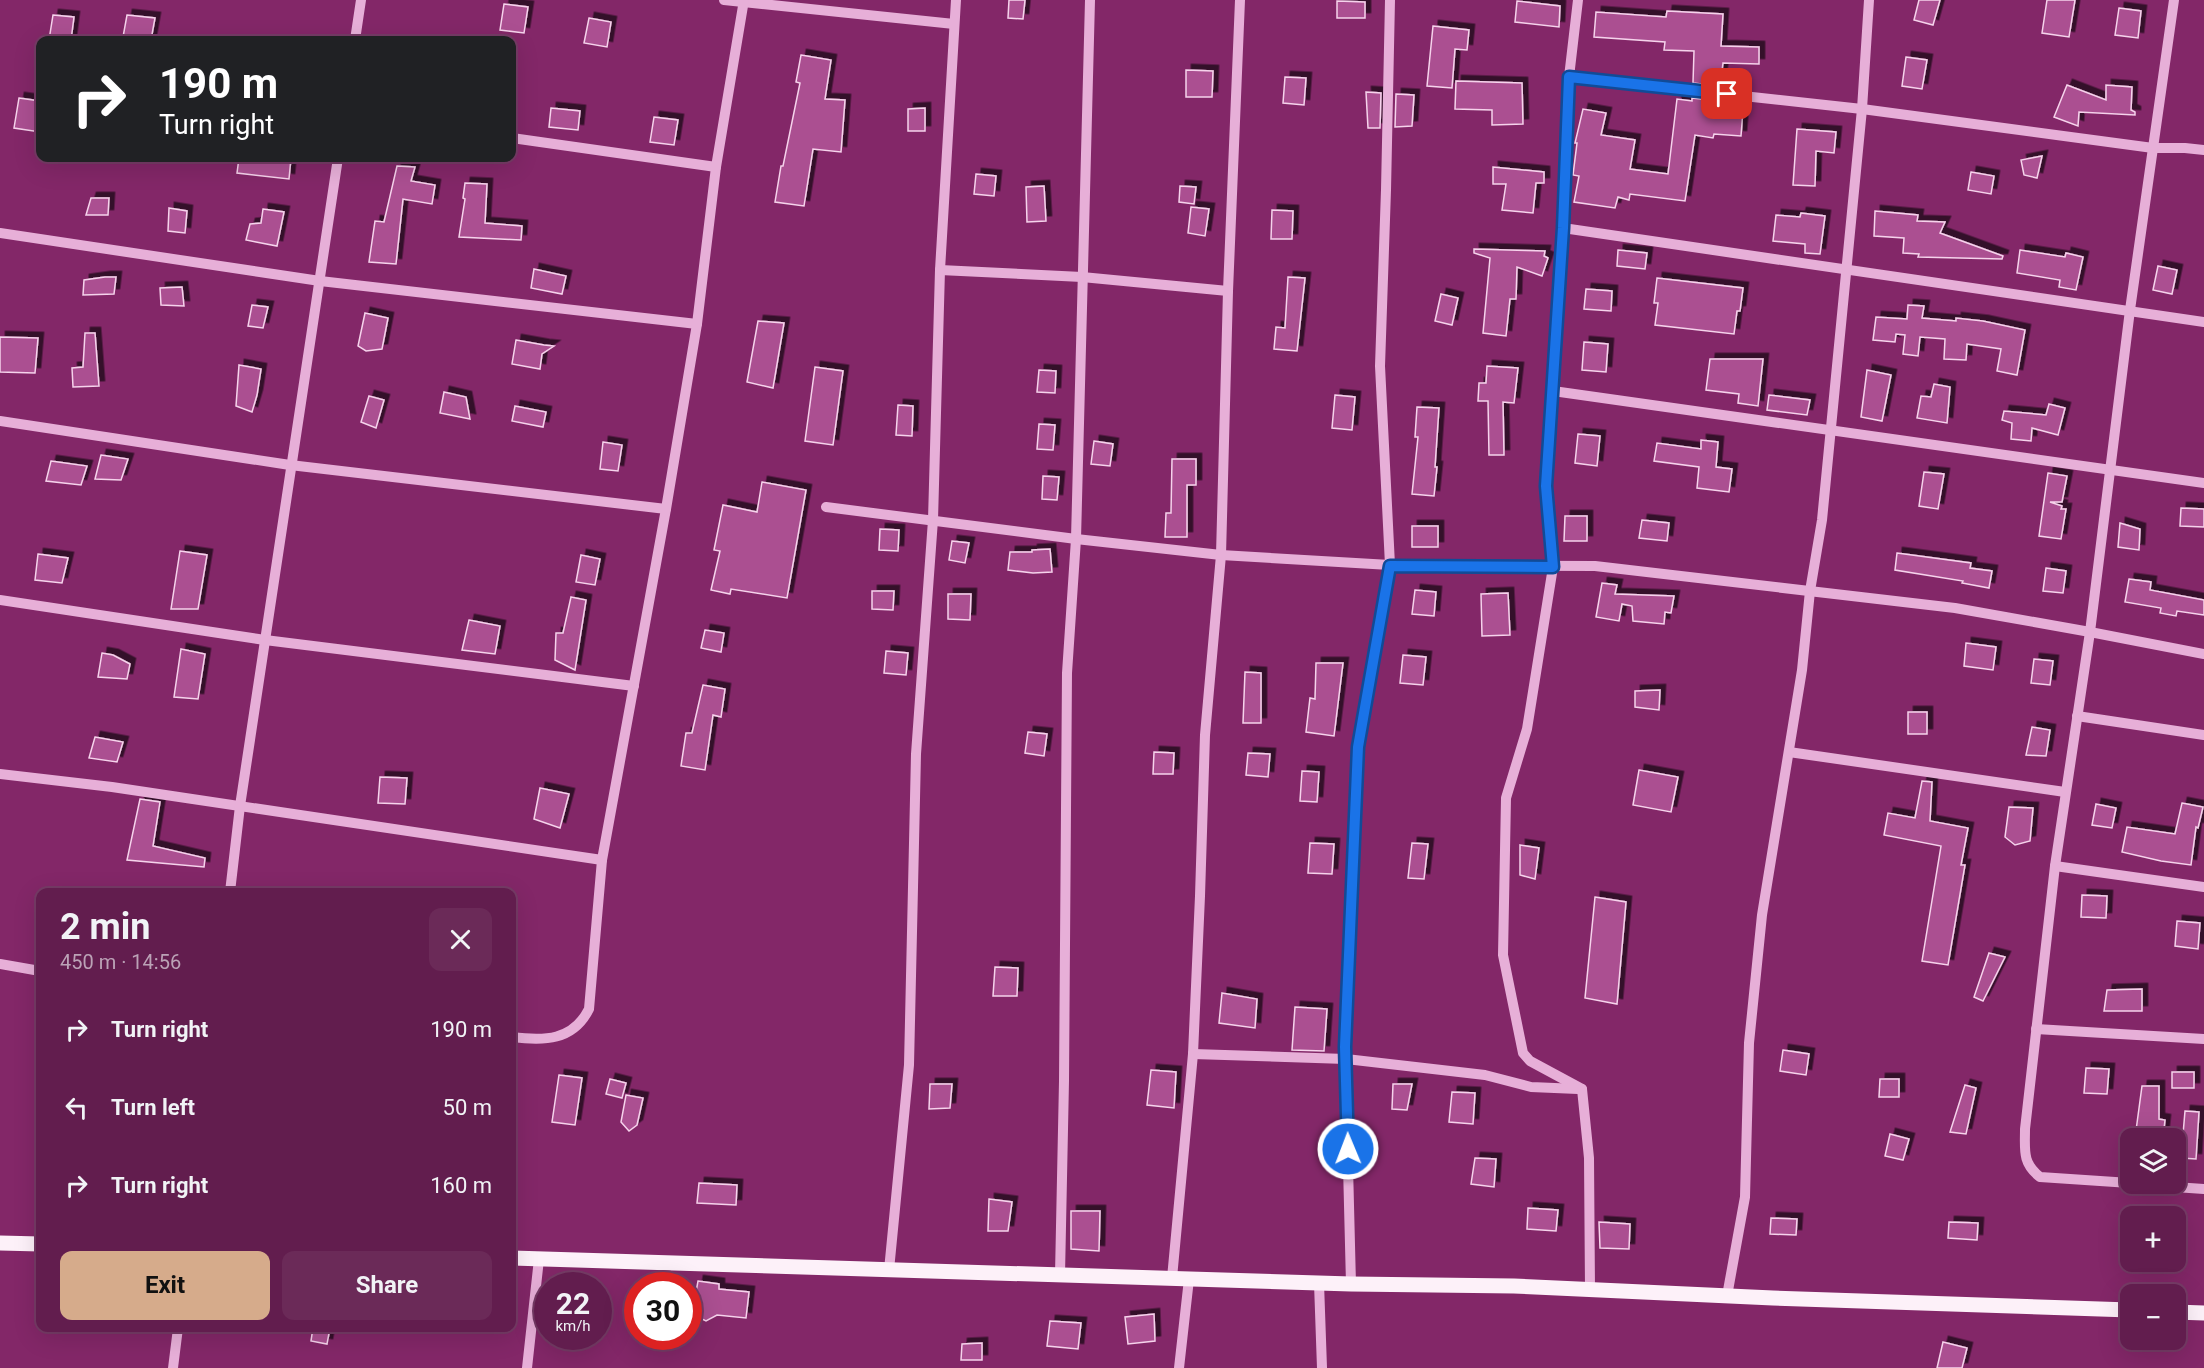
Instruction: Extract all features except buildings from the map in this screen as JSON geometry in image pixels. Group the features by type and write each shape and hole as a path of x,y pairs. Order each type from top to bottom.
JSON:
{"main road":[{"path":"0,1243 36,1244"},
{"path":"516,1258 1351,1284 1514,1286 2120,1310"},
{"path":"2186,1312 2204,1313"}],"street":[{"path":"356,36 361,0"},
{"path":"724,0 954,24"},
{"path":"889,1270 909,1065 916,754 933,520 940,270 956,0"},
{"path":"1060,1275 1067,673 1076,539 1090,0"},
{"path":"1172,1278 1193,1054 1205,735 1221,555 1227,291 1240,0"},
{"path":"1351,1284 1346,1059 1358,747 1390,566 1380,366 1390,0"},
{"path":"1578,0 1569,77 1563,228 1546,486 1553,567 1527,729 1506,798 1503,955 1523,1053 1530,1061 1582,1089"},
{"path":"1727,1296 1745,1197 1749,1043 1762,915 1802,670 1810,591 1822,520 1862,109 1869,0"},
{"path":"2120,1182 2040,1177 2030,1169 2026,1159 2025,1129 2055,866 2090,632 2130,310 2174,0"},
{"path":"516,1038 551,1037 573,1031 583,1021 589,1009 602,860 697,324 716,166 743,1"},
{"path":"1569,77 1862,109 2153,148 2204,150"},
{"path":"516,139 716,166"},
{"path":"230,888 240,806 290,465 337,162"},
{"path":"1563,228 2204,322"},
{"path":"0,233 320,281 697,324"},
{"path":"940,270 1082,277 1227,291"},
{"path":"1553,391 2111,468 2204,483"},
{"path":"0,421 290,465 666,509"},
{"path":"826,507 1221,555 1390,566 1595,566 1955,608 2204,654"},
{"path":"0,600 265,640 634,686"},
{"path":"2077,716 2204,735"},
{"path":"1789,752 2065,792"},
{"path":"0,774 112,787 602,860"},
{"path":"2055,866 2204,887"},
{"path":"0,964 36,970"},
{"path":"2036,1029 2204,1039"},
{"path":"1193,1054 1346,1059 1485,1075 1531,1087 1582,1089"},
{"path":"1582,1089 1589,1158 1590,1289"},
{"path":"2186,1188 2204,1189"},
{"path":"527,1368 539,1258"},
{"path":"1179,1368 1189,1279"},
{"path":"1319,1283 1322,1368"},
{"path":"173,1368 178,1332"}],"route":[{"path":"1348,1149 1345,1047 1358,747 1390,566 1553,567 1546,486 1563,228 1569,77 1727,94"}]}
